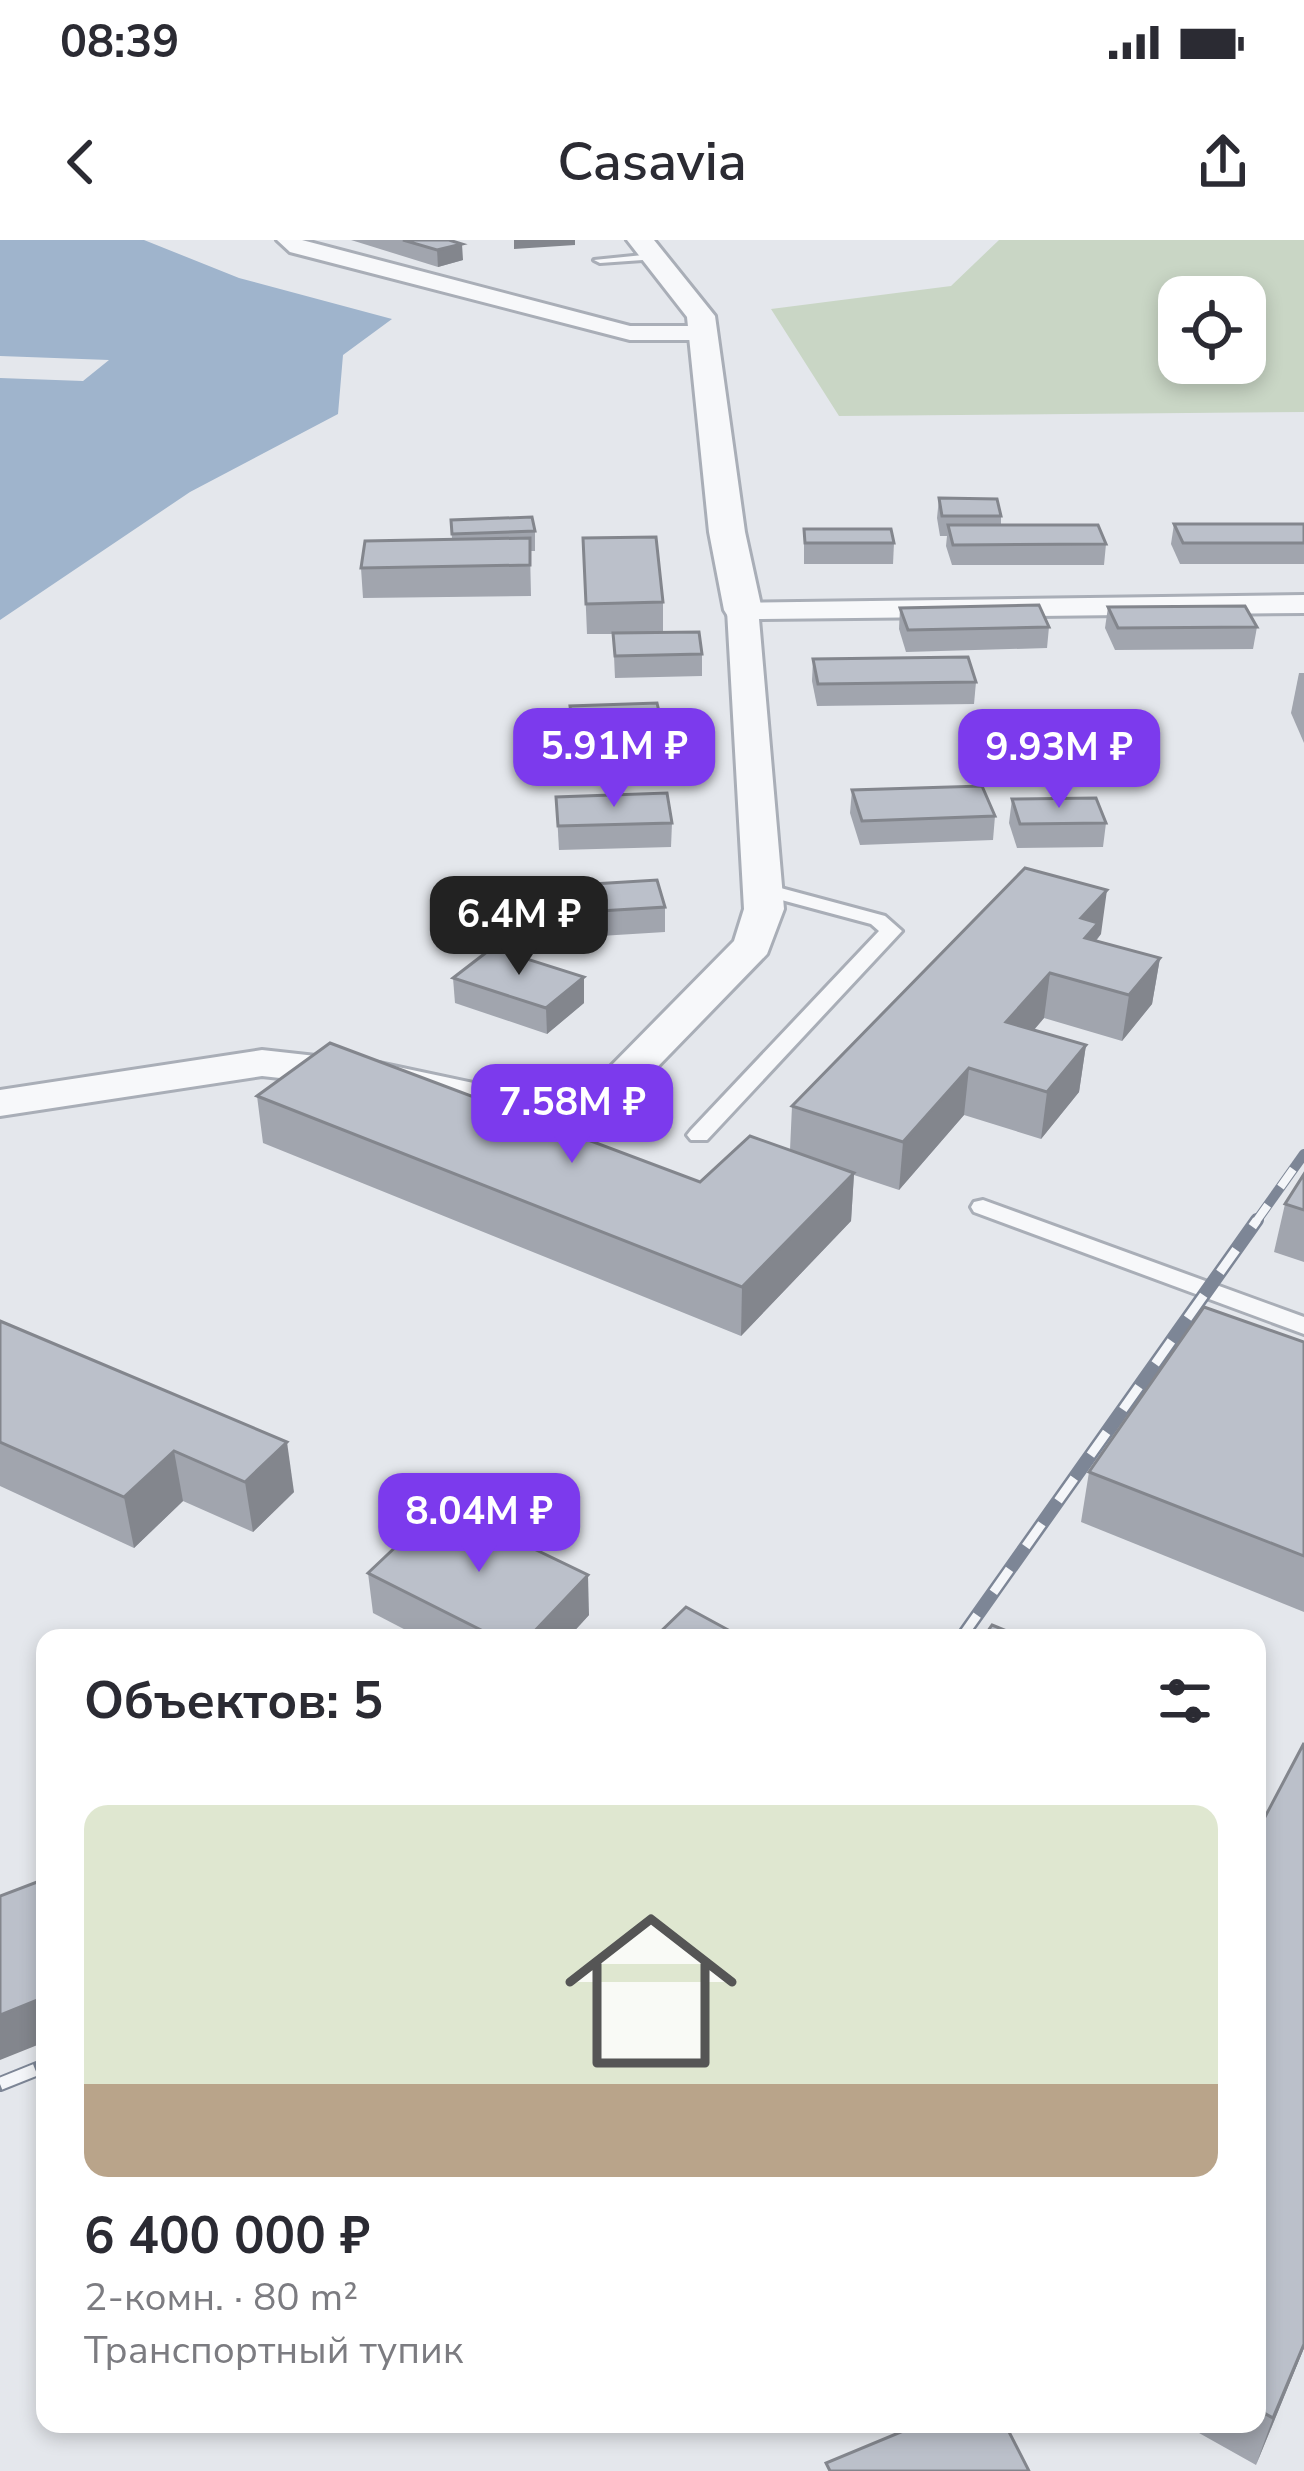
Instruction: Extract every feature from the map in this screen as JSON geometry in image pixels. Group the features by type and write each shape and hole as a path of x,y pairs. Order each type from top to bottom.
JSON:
{"street":[{"path":"288,240 298,247 630,333 701,333"},
{"path":"0,1103 262,1063 379,1076 535,1109 576,1104 620,1081 753,945 764,909 743,610 727,532 700,316 646,249"},
{"path":"743,610 1304,604"}],"lane":[{"path":"600,260 646,249"},
{"path":"699,1135 891,931 878,920 762,890"},
{"path":"983,1207 1304,1326"}],"green space":[{"path":"999,240 1304,240 1304,412 839,416 771,309 951,286"}],"water":[{"path":"0,240 144,240 239,278 392,319 343,355 338,414 190,492 0,620 0,378 83,381 109,360 0,356"}],"building":[{"path":"403,240 449,240 462,244 437,250"},
{"path":"939,498 997,499 1001,516 942,516"},
{"path":"532,517 535,531 452,534 451,520"},
{"path":"1174,524 1304,524 1304,543 1183,543"},
{"path":"948,525 1098,525 1106,544 953,545"},
{"path":"804,529 891,529 894,543 805,543"},
{"path":"656,537 663,602 586,604 583,538"},
{"path":"530,538 530,565 361,568 365,541"},
{"path":"1039,605 1049,627 908,630 900,608"},
{"path":"1245,606 1257,627 1118,628 1108,607"},
{"path":"699,632 702,654 615,656 613,633"},
{"path":"968,657 976,682 818,684 813,659"},
{"path":"657,703 665,737 575,741 570,706"},
{"path":"982,786 995,816 862,821 852,790"},
{"path":"667,793 672,823 558,826 556,797"},
{"path":"1096,798 1106,823 1020,824 1012,799"},
{"path":"1025,868 1107,890 1081,918 1098,923 1085,938 1160,958 1129,995 1050,973 1006,1022 1086,1045 1047,1092 969,1068 903,1142 792,1106"},
{"path":"657,880 665,907 567,913 561,886"},
{"path":"492,948 584,977 546,1008 453,978"},
{"path":"330,1043 700,1182 750,1136 854,1173 742,1287 257,1096"},
{"path":"1304,1174 1304,1210 1285,1204"},
{"path":"1204,1307 1304,1342 1304,1556 1089,1472"},
{"path":"0,1321 287,1442 245,1482 174,1451 124,1497 0,1442"},
{"path":"441,1504 588,1575 537,1629 479,1629 368,1573"},
{"path":"686,1607 726,1629 663,1629"},
{"path":"1304,1743 1304,2344 1273,2418 1266,2414 1266,1815"},
{"path":"36,1882 36,2001 0,2015 0,1896"},
{"path":"898,2433 1010,2433 1029,2471 830,2471 826,2463"}],"railway":[{"path":"1255,1223 1304,1154"},
{"path":"967,1629 1257,1220"},
{"path":"0,2084 36,2070"}]}
